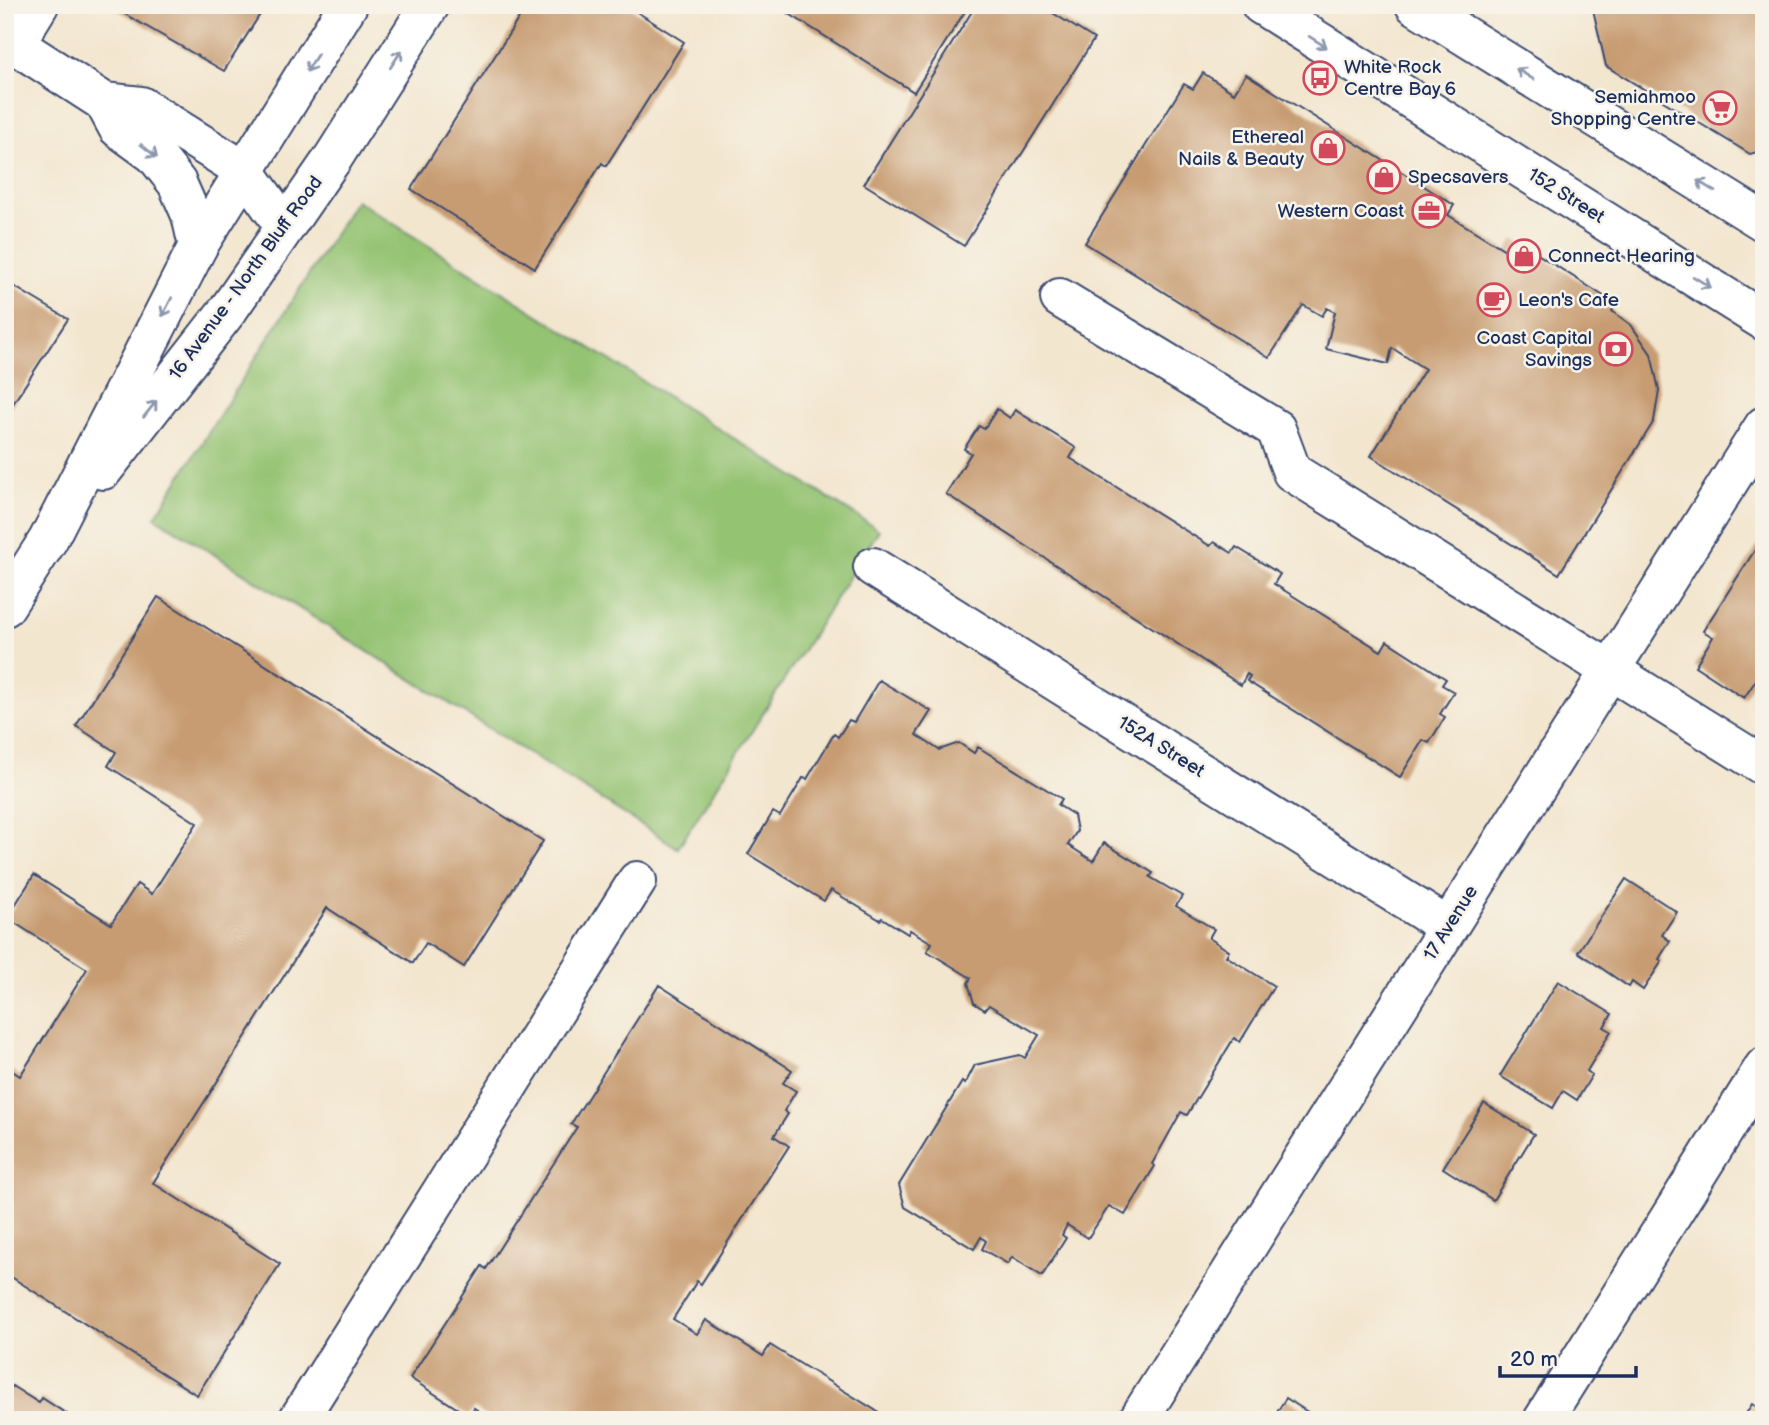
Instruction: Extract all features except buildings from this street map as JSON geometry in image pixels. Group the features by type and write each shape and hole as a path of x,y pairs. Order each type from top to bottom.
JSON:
{"main road":[{"path":"39,5 10,41 104,102 141,106 245,171 285,227"},
{"name":"16 Avenue - North Bluff Road","path":"48,540 198,247 348,5"},
{"name":"16 Avenue - North Bluff Road","path":"5,607 48,540 228,310 333,158 430,5"},
{"name":"152 Street","path":"1261,5 1764,321"},
{"path":"1415,5 1764,222"},
{"path":"104,102 118,128 155,155 177,183 191,215 198,247"},
{"path":"1060,298 1276,429 1292,472 1764,766"},
{"name":"17 Avenue","path":"1138,1420 1764,426"},
{"name":"152A Street","path":"873,566 1448,927"},
{"path":"298,1420 637,881"},
{"path":"1542,1420 1764,1067"}],"green space":[{"path":"356,200 879,530 678,848 155,517"}],"place":[{"name":"White Rock Centre Bay 6","path":"1320,78"},
{"name":"Semiahmoo Shopping Centre","path":"1720,108"},
{"name":"Ethereal Nails & Beauty","path":"1328,148"},
{"name":"Specsavers","path":"1384,177"},
{"name":"Western Coast","path":"1429,211"},
{"name":"Connect Hearing","path":"1524,256"},
{"name":"Leon's Cafe","path":"1494,300"},
{"name":"Coast Capital Savings","path":"1616,349"}]}
